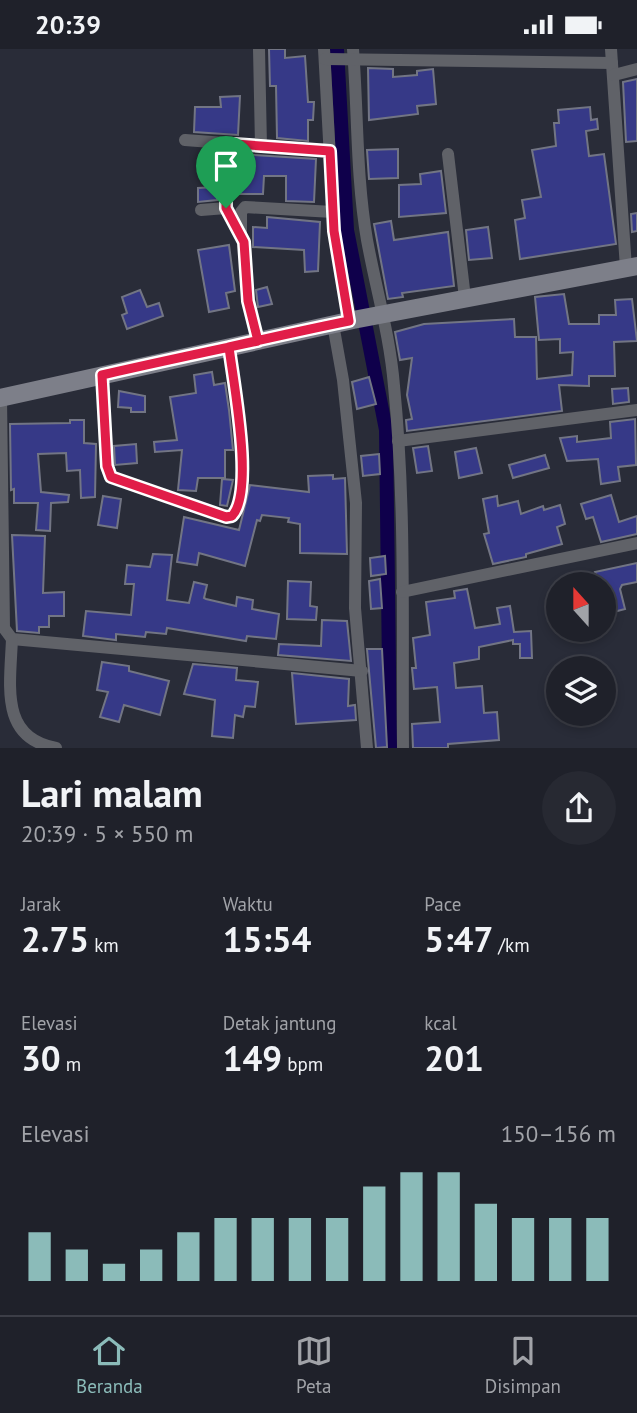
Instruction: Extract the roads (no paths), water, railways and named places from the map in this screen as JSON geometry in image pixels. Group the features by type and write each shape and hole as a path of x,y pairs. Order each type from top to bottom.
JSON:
{"street":[{"path":"259,49 261,146"},
{"path":"367,748 355,608 356,503 343,380 345,322 333,212 325,54 613,62 637,69"},
{"path":"353,54 356,152 398,441 403,748"},
{"path":"56,748 38,745 25,738 12,722 12,639 4,628 1,398 381,314 631,267 613,62"},
{"path":"185,139 330,151"},
{"path":"235,144 226,161 226,208 241,237"},
{"path":"448,154 466,298"},
{"path":"201,210 226,208"},
{"path":"258,341 248,301 241,212 245,208 333,212"},
{"path":"102,375 107,466 111,477 226,517 232,516 240,504 243,470 229,347"},
{"path":"398,441 637,410"},
{"path":"402,592 637,543"},
{"path":"12,639 362,671"}],"waterway":[{"path":"337,49 347,230 386,430 390,748"}]}
